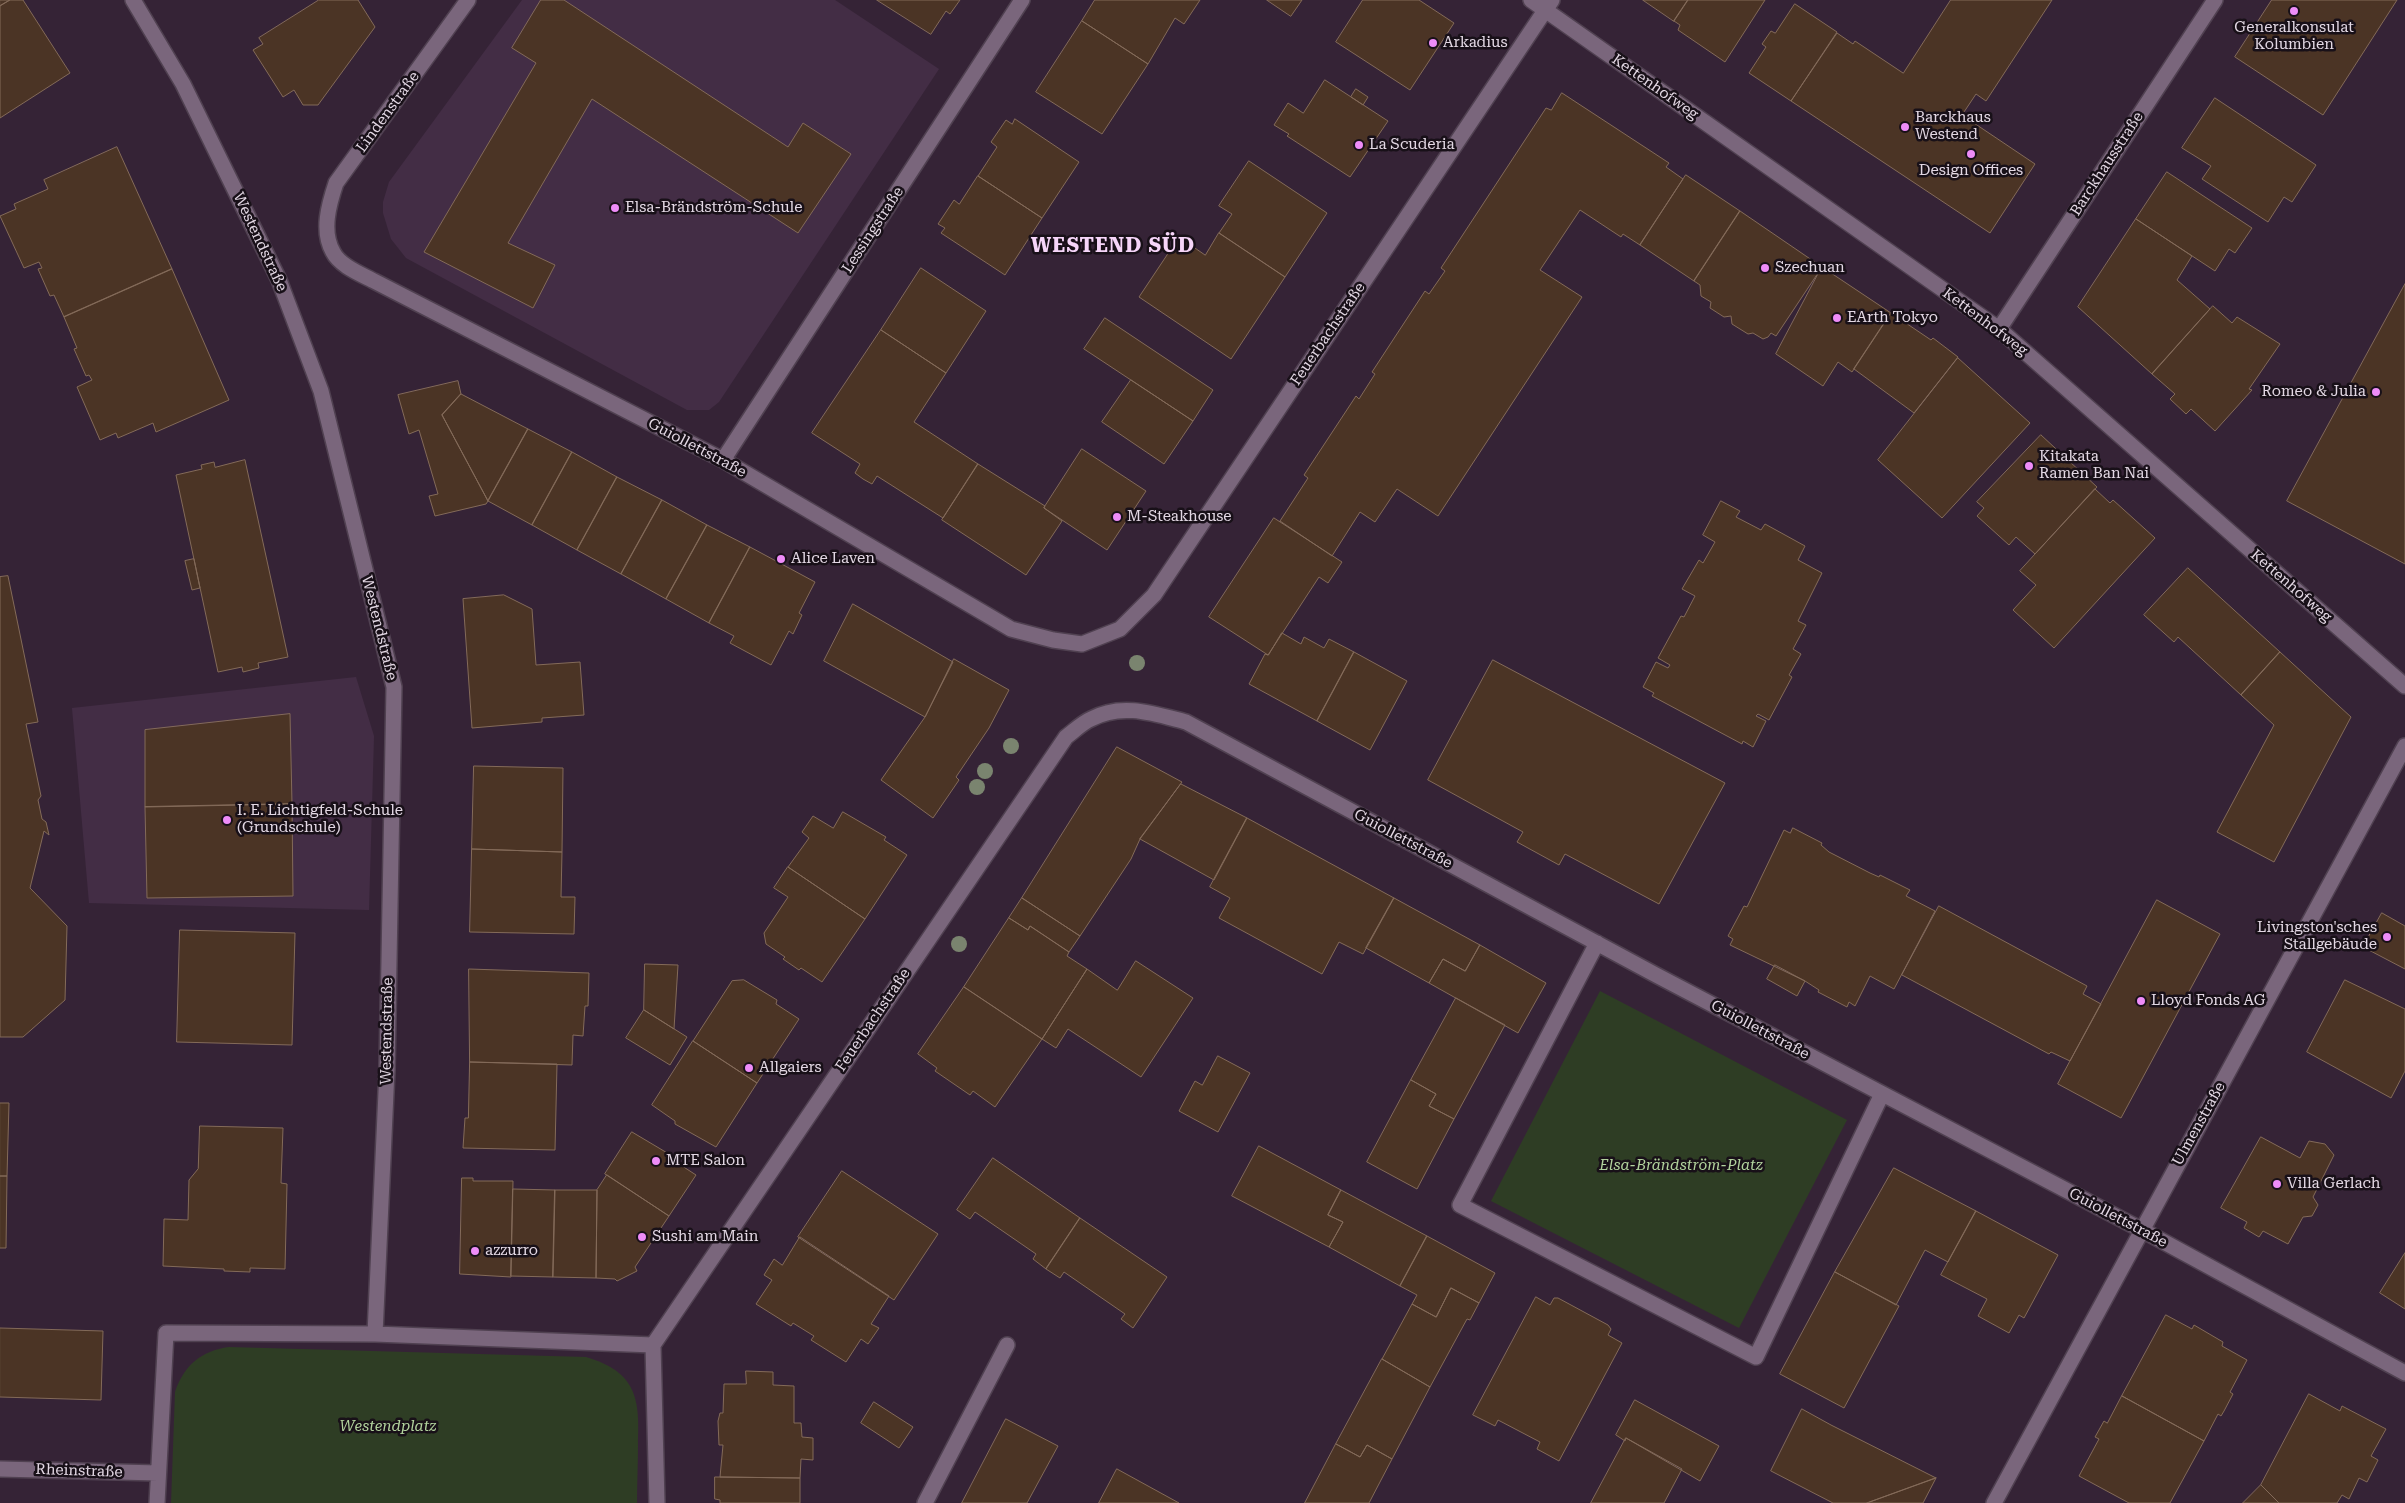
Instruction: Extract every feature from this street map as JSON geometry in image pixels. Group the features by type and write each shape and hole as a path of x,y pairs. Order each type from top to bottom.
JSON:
{"street":[{"name":"Westendstraße","path":"133,0 183,84 282,287 321,391 394,687 387,1070 375,1334"},
{"name":"Lindenstraße","path":"328,232 328,207 336,183 468,0"},
{"name":"Lessingstraße","path":"723,460 1022,0"},
{"name":"Kettenhofweg","path":"1531,0 1549,5 1999,329 2405,686"},
{"name":"Barckhausstraße","path":"1999,329 2215,0"},
{"name":"Feuerbachstraße","path":"1082,644 1120,628 1154,595 1549,5"},
{"name":"Guiollettstraße","path":"328,232 333,252 346,265 723,460 1011,629 1053,640 1082,644"},
{"name":"Guiollettstraße","path":"1108,712 1141,710 1186,722 1597,943 2142,1230 2405,1373"},
{"name":"Feuerbachstraße","path":"653,1345 1066,737 1091,719 1108,712"},
{"name":"Ulmenstraße","path":"1994,1503 2405,746"},
{"path":"1597,943 1460,1205 1756,1357 1882,1094"},
{"path":"157,1503 166,1333 375,1334 653,1345 657,1503"},
{"path":"925,1503 1007,1345"},
{"name":"Rheinstraße","path":"0,1469 158,1473"}],"shaded area":[{"name":"Elsa-Brändström-Schule","path":"522,0 835,0 939,69 719,402 709,410 687,410 406,258 391,239 383,213 383,202 389,182"},
{"name":"I. E. Lichtigfeld-Schule (Grundschule)","path":"356,677 374,736 369,910 89,903 72,708"}],"green space":[{"name":"Elsa-Brändström-Platz","path":"1600,991 1847,1120 1739,1328 1491,1201"},
{"name":"Westendplatz","path":"229,1347 586,1357 603,1363 625,1379 632,1389 636,1401 638,1414 637,1503 171,1503 175,1392 183,1374 195,1361 210,1352"}],"building":[{"path":"0,0 10,0 0,6"},
{"path":"10,0 23,0 70,73 0,118 0,6"},
{"path":"319,0 358,0 375,27 318,105 303,105 294,90 283,97 253,50 263,44 259,38"},
{"path":"541,0 564,0 788,147 803,123 851,154 798,233 592,99 508,243 555,265 533,308 424,252 536,63 512,48"},
{"path":"877,0 960,0 950,14 946,11 931,34"},
{"path":"1095,0 1200,0 1184,24 1175,18 1148,64 1082,21"},
{"path":"1267,0 1302,0 1291,16"},
{"path":"1363,0 1419,0 1454,23 1410,90 1336,42"},
{"path":"1643,0 1688,0 1674,21"},
{"path":"1688,0 1765,0 1725,62 1678,30 1680,25 1674,21"},
{"name":"Barckhaus Westend","path":"1951,0 2052,0 1986,101 1976,94 1962,115 2035,164 1990,233 1791,101 1837,33 1853,44 1855,41 1903,73"},
{"path":"2272,0 2397,0 2323,115 2235,57"},
{"path":"1795,4 1837,32 1791,101 1749,73 1766,47 1762,44 1771,31 1775,33"},
{"path":"1082,21 1148,64 1102,134 1036,92"},
{"path":"1325,80 1388,121 1350,177 1287,136 1289,134 1274,125 1288,103 1303,113"},
{"path":"1356,89 1368,97 1363,105 1351,97"},
{"path":"1562,93 1669,163 1666,167 1683,179 1640,245 1623,234 1621,237 1580,210 1540,270 1582,297 1438,516 1397,489 1375,522 1360,512 1332,556 1280,521 1308,478 1304,475 1356,396 1359,399 1375,374 1372,372 1425,291 1429,294 1445,271 1441,268 1546,108 1551,110"},
{"path":"2215,98 2316,165 2292,202 2284,197 2268,222 2202,179 2211,166 2182,148"},
{"path":"1015,119 1079,162 1042,218 978,176 997,147 991,142 1006,120 1012,124"},
{"path":"117,147 172,269 64,317 54,295 50,296 38,269 42,268 39,262 24,268 0,216 16,209 14,204 48,189 44,180"},
{"path":"1249,161 1327,213 1285,277 1219,233 1232,214 1219,206"},
{"path":"2167,172 2252,228 2235,253 2229,249 2215,271 2136,219"},
{"path":"1686,175 1740,211 1694,281 1640,245"},
{"path":"978,176 1042,218 1005,275 941,233 945,228 938,224 954,200 959,204"},
{"path":"1740,211 1822,267 1776,336 1771,333 1763,339 1753,333 1748,334 1732,324 1731,316 1724,317 1710,308 1711,302 1701,296 1700,285 1694,281"},
{"path":"2136,219 2192,256 2177,280 2210,309 2152,374 2078,307"},
{"path":"1219,233 1285,277 1231,359 1139,297 1179,237 1205,255"},
{"path":"1822,267 1891,313 1852,372 1838,362 1823,386 1776,354"},
{"path":"921,268 986,311 946,373 881,330"},
{"path":"172,269 229,400 156,432 153,423 118,438 116,433 100,440 77,387 92,380 89,375 86,376 74,349 77,348 64,317"},
{"name":"Romeo & Julia","path":"2405,284 2405,564 2287,501"},
{"path":"2213,306 2232,323 2237,317 2280,344 2249,389 2252,390 2215,431 2191,409 2186,414 2170,399 2175,394 2152,374"},
{"path":"1891,313 1931,340 1933,338 1958,357 1914,413 1854,369"},
{"path":"1105,318 1213,390 1193,421 1084,349"},
{"path":"881,330 946,373 914,422 978,464 943,518 877,476 872,484 863,479 855,473 860,464 812,433"},
{"path":"1958,358 2030,423 1942,518 1878,460"},
{"path":"1131,380 1193,421 1164,464 1102,422"},
{"path":"458,381 461,394 442,415 488,501 486,504 435,516 429,496 438,494 419,430 409,434 398,395"},
{"path":"461,394 528,429 488,501 442,415"},
{"path":"528,429 572,452 532,525 488,501"},
{"path":"2041,435 2097,487 2035,554 2016,537 2009,545 1977,516 1984,508 1977,502"},
{"path":"1082,449 1146,491 1107,550 1044,508"},
{"path":"572,452 617,477 577,550 532,525"},
{"path":"245,460 288,657 258,663 259,668 243,672 242,667 218,672 176,475 202,469 201,465 214,462 215,467"},
{"path":"978,464 1045,506 1044,508 1062,521 1026,575 942,520"},
{"path":"617,477 662,500 621,574 577,550"},
{"path":"2095,489 2110,503 2113,500 2155,538 2054,648 2013,610 2036,585 2020,571"},
{"path":"662,500 707,525 666,599 621,574"},
{"path":"1721,501 1740,511 1736,517 1761,530 1765,524 1805,546 1798,560 1822,573 1798,621 1806,625 1793,649 1801,654 1789,675 1792,677 1769,720 1758,714 1756,716 1766,721 1753,747 1743,741 1742,744 1652,696 1654,693 1643,687 1656,662 1668,668 1670,665 1658,658 1681,616 1684,617 1695,596 1682,589 1699,560 1703,563 1715,542 1703,535"},
{"path":"1274,518 1342,562 1328,583 1319,577 1268,655 1209,617"},
{"path":"707,525 750,547 709,623 666,599"},
{"path":"750,547 815,582 799,613 802,615 793,634 789,631 771,665 730,643 734,636 709,623"},
{"path":"194,559 200,588 192,590 185,561"},
{"path":"2188,568 2280,652 2241,695 2178,637 2174,642 2144,615"},
{"path":"8,576 38,722 26,724 41,796 38,800 42,819 46,822 49,835 44,831 30,888 67,926 65,1000 23,1037 0,1037 0,577"},
{"path":"504,595 532,609 536,665 580,662 584,715 542,718 542,722 472,728 463,599"},
{"path":"853,604 953,662 925,717 824,661"},
{"path":"1282,633 1301,644 1304,637 1324,648 1329,639 1354,652 1317,721 1249,684 1265,654 1268,655"},
{"path":"1354,652 1407,681 1370,750 1317,721"},
{"path":"2280,652 2351,717 2274,862 2217,832 2274,725 2241,695"},
{"path":"954,659 1009,690 989,728 956,777 959,780 933,818 881,780 925,717"},
{"path":"1493,660 1725,783 1659,904 1565,854 1559,865 1517,842 1523,832 1428,780"},
{"path":"290,714 292,804 145,807 145,730"},
{"path":"1117,747 1182,782 1140,839 1131,859 1080,936 1022,898"},
{"path":"474,766 563,768 562,852 472,849"},
{"path":"1181,784 1247,818 1214,880 1140,839"},
{"path":"292,804 293,896 147,898 145,807"},
{"path":"843,812 886,837 884,840 907,855 865,919 788,867 809,838 802,832 813,816 833,828"},
{"path":"1247,818 1394,898 1363,954 1339,942 1322,974 1219,918 1230,898 1210,887"},
{"path":"1793,828 1822,843 1821,845 1829,852 1870,873 1879,877 1880,875 1910,890 1906,896 1935,911 1894,989 1870,976 1855,1006 1849,1002 1847,1007 1818,992 1819,990 1805,981 1730,945 1733,939 1728,936 1744,906 1747,907 1784,830 1790,833"},
{"path":"472,849 562,852 561,897 575,897 574,934 470,932"},
{"path":"788,867 865,919 822,982 801,968 799,970 783,959 785,957 766,944 764,933 788,897 774,888"},
{"path":"1022,898 1080,936 1069,952 1030,926 1028,930 1009,918"},
{"path":"1394,898 1480,945 1465,971 1443,959 1429,983 1366,948"},
{"path":"2157,900 2220,934 2121,1118 2058,1084"},
{"path":"1939,906 2087,986 2083,994 2101,1004 2070,1061 2051,1052 2049,1054 1902,975"},
{"name":"Livingston'sches Stallgebäude","path":"2382,913 2405,926 2405,969 2363,947"},
{"path":"1009,918 1028,930 1030,926 1069,952 1067,956 1087,969 1042,1039 964,987"},
{"path":"180,930 295,933 292,1045 177,1042"},
{"path":"1480,945 1546,983 1518,1033 1429,983 1443,959 1465,971"},
{"path":"1136,961 1193,998 1141,1077 1068,1029 1056,1048 1042,1039 1087,969 1117,990"},
{"path":"645,964 678,965 674,1029 644,1010"},
{"path":"1775,965 1805,981 1797,996 1767,979"},
{"path":"469,969 589,973 588,1006 585,1006 583,1036 573,1035 572,1065 470,1062"},
{"path":"744,980 777,1000 776,1004 799,1019 757,1083 693,1041 732,981"},
{"path":"2345,980 2405,1009 2405,1071 2391,1098 2307,1052"},
{"path":"964,987 1042,1039 995,1107 973,1091 970,1095 935,1071 937,1068 918,1054"},
{"path":"1456,998 1505,1025 1454,1119 1429,1106 1436,1094 1411,1080"},
{"path":"644,1010 687,1037 670,1065 626,1038"},
{"path":"693,1041 757,1083 716,1147 675,1124 675,1121 652,1105"},
{"path":"1218,1056 1250,1073 1218,1132 1179,1111 1195,1081 1202,1085"},
{"path":"470,1062 557,1064 555,1150 463,1148 465,1118 468,1118"},
{"path":"1411,1080 1436,1094 1429,1106 1454,1119 1417,1189 1367,1162"},
{"path":"0,1103 9,1103 7,1176 0,1176"},
{"path":"200,1126 283,1128 281,1183 287,1184 285,1269 250,1268 250,1272 163,1266 164,1219 188,1220 189,1180 198,1169"},
{"path":"632,1132 674,1157 673,1160 696,1175 669,1216 605,1174"},
{"name":"Villa Gerlach","path":"2261,1137 2300,1158 2309,1141 2325,1144 2334,1155 2313,1197 2318,1205 2312,1216 2303,1217 2288,1244 2263,1231 2259,1237 2244,1228 2247,1222 2221,1208"},
{"path":"1259,1146 1341,1190 1328,1215 1343,1222 1329,1247 1232,1196"},
{"path":"993,1158 1080,1218 1046,1269 1033,1259 1036,1254 975,1212 970,1219 957,1210"},
{"path":"1894,1168 1976,1211 1948,1262 1925,1250 1896,1305 1835,1272"},
{"path":"842,1171 938,1234 894,1300 798,1237"},
{"path":"607,1175 669,1216 635,1267 637,1271 617,1281 615,1279 596,1278 597,1190"},
{"path":"0,1176 7,1176 6,1248 0,1248"},
{"path":"462,1178 473,1178 473,1181 513,1181 511,1277 460,1274"},
{"path":"513,1189 555,1190 553,1277 511,1276"},
{"path":"555,1190 597,1190 596,1278 553,1277"},
{"path":"1341,1190 1427,1236 1400,1286 1329,1247 1343,1222 1328,1215"},
{"path":"1976,1211 2058,1255 2024,1318 2019,1315 2009,1333 1978,1316 1987,1299 1941,1275"},
{"path":"1080,1218 1167,1277 1133,1328 1121,1319 1125,1314 1064,1272 1060,1278 1046,1269"},
{"path":"1427,1236 1495,1273 1479,1303 1451,1288 1436,1317 1412,1304 1417,1295 1400,1286"},
{"path":"800,1237 889,1296 871,1324 879,1328 868,1344 861,1339 846,1362 811,1340 814,1336 793,1323 791,1326 756,1304 772,1280 764,1275 774,1259 782,1265"},
{"path":"2405,1253 2405,1309 2380,1293"},
{"path":"1835,1272 1899,1306 1844,1408 1780,1374"},
{"path":"1451,1288 1479,1303 1470,1320 1467,1319 1430,1387 1382,1359 1412,1304 1436,1317"},
{"path":"1536,1297 1550,1305 1554,1298 1558,1298 1608,1325 1611,1329 1608,1335 1622,1343 1559,1461 1537,1449 1540,1442 1498,1420 1495,1426 1473,1415"},
{"path":"2166,1315 2192,1329 2194,1325 2223,1342 2222,1346 2247,1360 2230,1392 2233,1394 2224,1411 2221,1416 2218,1414 2204,1441 2122,1396"},
{"path":"0,1328 103,1331 101,1400 0,1397"},
{"path":"1382,1359 1430,1387 1392,1459 1367,1445 1360,1457 1336,1444"},
{"path":"746,1371 773,1372 773,1385 794,1386 794,1423 801,1423 802,1437 813,1438 813,1460 801,1459 800,1478 720,1477 723,1445 719,1445 718,1421 720,1413 723,1413 724,1384 746,1384"},
{"path":"2309,1394 2340,1411 2342,1406 2386,1429 2371,1456 2378,1460 2367,1482 2359,1478 2349,1499 2342,1495 2337,1503 2279,1503 2261,1485"},
{"path":"2122,1396 2204,1441 2170,1503 2129,1503 2079,1476 2099,1439 2095,1437 2104,1421 2107,1423"},
{"path":"1635,1400 1719,1446 1700,1481 1626,1438 1625,1441 1616,1435"},
{"path":"874,1402 913,1427 899,1448 861,1423"},
{"path":"1802,1409 1936,1478 1867,1503 1833,1503 1771,1471"},
{"path":"1006,1419 1058,1446 1027,1503 962,1503"},
{"path":"1626,1438 1682,1469 1664,1503 1591,1503"},
{"path":"1336,1444 1360,1457 1367,1445 1392,1459 1369,1503 1305,1503"},
{"path":"1117,1469 1179,1503 1099,1503"},
{"path":"715,1477 800,1478 800,1503 720,1503 720,1500 715,1499"},
{"path":"1936,1478 1923,1503 1867,1503"},
{"path":"2261,1485 2279,1503 2243,1503"}],"place":[{"name":"Generalkonsulat Kolumbien","path":"2294,11"},
{"name":"Arkadius","path":"1433,43"},
{"name":"Barckhaus Westend","path":"1905,127"},
{"name":"La Scuderia","path":"1359,145"},
{"name":"Design Offices","path":"1971,154"},
{"name":"Elsa-Brändström-Schule","path":"615,208"},
{"name":"Szechuan","path":"1765,268"},
{"name":"EArth Tokyo","path":"1837,318"},
{"name":"Romeo & Julia","path":"2376,392"},
{"name":"Kitakata Ramen Ban Nai","path":"2029,466"},
{"name":"M-Steakhouse","path":"1117,517"},
{"name":"Alice Laven","path":"781,559"},
{"name":"I. E. Lichtigfeld-Schule (Grundschule)","path":"227,820"},
{"name":"Livingston'sches Stallgebäude","path":"2387,937"},
{"name":"Lloyd Fonds AG","path":"2141,1001"},
{"name":"Allgaiers","path":"749,1068"},
{"name":"MTE Salon","path":"656,1161"},
{"name":"Villa Gerlach","path":"2277,1184"},
{"name":"Sushi am Main","path":"642,1237"},
{"name":"azzurro","path":"475,1251"}],"district":[{"name":"WESTEND SÜD","path":"1113,246"}]}
